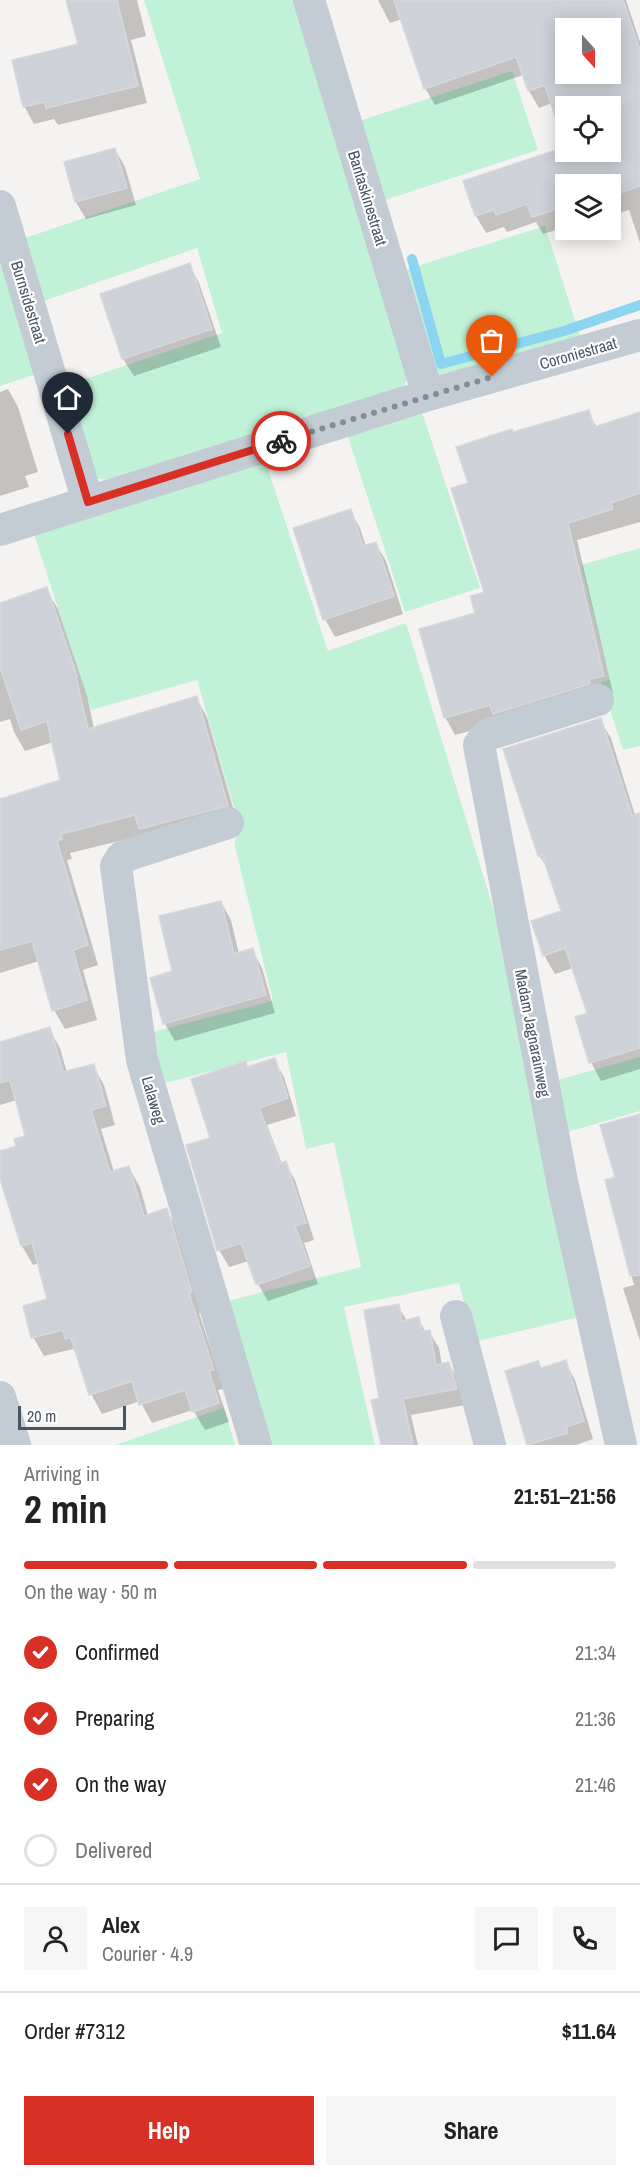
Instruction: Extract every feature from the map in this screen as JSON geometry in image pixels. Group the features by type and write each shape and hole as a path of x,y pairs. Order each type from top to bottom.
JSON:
{"street":[{"name":"Bantaskinestraat","path":"309,0 428,395"},
{"name":"Burnsidestraat","path":"0,206 88,502"},
{"name":"Coroniestraat","path":"0,530 428,395 640,335"},
{"name":"Madam Jagnarainweg","path":"598,700 487,735 479,745 563,1186 621,1445"},
{"name":"Lalaweg","path":"228,823 122,857 116,866 142,1060 256,1445"},
{"path":"456,1317 490,1445"},
{"path":"0,1396 15,1445"}],"green space":[{"path":"144,0 301,0 409,367 407,380 401,390 107,480 96,478 61,387 222,333 197,248 38,303 19,240 200,179"},
{"path":"512,71 538,150 379,202 353,123"},
{"path":"545,226 582,342 435,379 401,271"},
{"path":"0,238 40,373 0,386"},
{"path":"421,409 480,588 405,612 347,434"},
{"path":"265,460 328,651 406,623 500,930 579,1317 474,1342 459,1283 344,1307 375,1445 264,1445 224,1302 361,1267 334,1142 306,1149 286,1052 161,1084 148,1033 273,1001 234,843 240,828 197,680 91,710 33,531"},
{"path":"640,548 640,746 623,750 601,682 610,679 581,565"},
{"path":"640,1057 640,1111 564,1133 554,1081"},
{"path":"223,1408 235,1445 115,1445"}],"building":[{"path":"66,0 117,0 138,86 46,108 45,102 23,107 12,60 78,44"},
{"path":"394,0 623,0 640,50 640,186 621,192 621,174 555,174 555,210 532,217 527,204 496,215 494,210 475,216 463,181 555,150 555,162 621,162 621,96 555,96 555,116 545,85 528,91 516,57 424,89"},
{"path":"115,148 127,188 75,202 64,162"},
{"path":"190,263 212,329 122,359 100,294"},
{"path":"589,410 594,427 640,412 640,493 611,503 613,509 568,523 604,676 589,679 590,684 493,714 490,705 444,718 419,629 475,613 470,596 484,592 451,488 468,483 456,447 512,429 513,432"},
{"path":"351,509 363,546 376,542 394,596 323,620 293,528"},
{"path":"47,587 77,676 88,729 197,696 228,806 139,829 135,815 61,834 62,839 57,841 88,945 73,950 87,1000 52,1011 32,941 0,950 0,799 60,780 47,721 21,730 0,667 0,603"},
{"path":"601,718 632,815 640,813 640,1048 589,1063 575,1017 587,1013 565,948 543,956 531,921 561,911 542,855 538,856 503,749"},
{"path":"221,901 234,954 253,948 266,995 163,1024 150,978 172,971 159,916"},
{"path":"50,1027 63,1072 94,1064 106,1106 91,1110 110,1172 129,1166 144,1216 167,1208 192,1292 189,1293 214,1370 209,1371 219,1403 192,1412 185,1390 139,1405 132,1381 89,1395 71,1338 65,1339 63,1330 31,1338 23,1306 47,1299 32,1243 21,1246 0,1179 0,1151 16,1146 14,1139 25,1136 10,1080 0,1083 0,1042"},
{"path":"275,1058 288,1098 259,1108 280,1163 286,1161 306,1223 295,1226 310,1266 256,1285 241,1243 217,1251 186,1145 210,1138 191,1079 246,1061 247,1067"},
{"path":"640,1114 640,1275 630,1276 605,1180 615,1177 600,1125"},
{"path":"399,1304 402,1321 419,1317 422,1331 430,1330 436,1365 449,1362 457,1389 403,1399 413,1445 381,1445 371,1400 379,1398 364,1310"},
{"path":"566,1360 584,1421 566,1427 568,1433 527,1445 505,1371 538,1361 541,1368"}],"waterway":[{"path":"412,259 441,364 564,331 640,305"}],"way so far":[{"path":"281,441 492,377"}],"route":[{"path":"68,434 88,502 281,441"}]}
